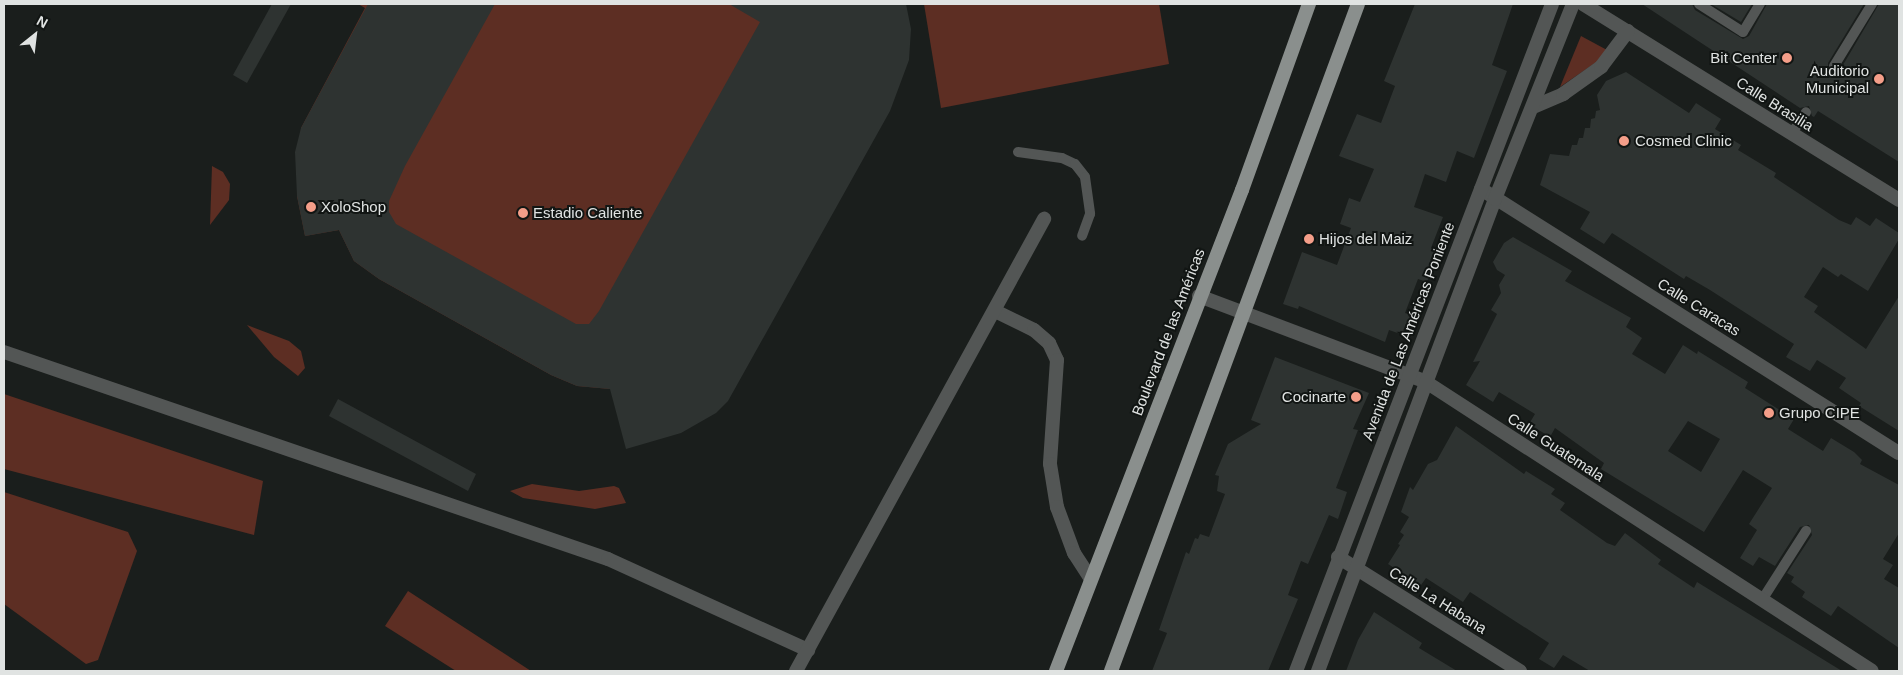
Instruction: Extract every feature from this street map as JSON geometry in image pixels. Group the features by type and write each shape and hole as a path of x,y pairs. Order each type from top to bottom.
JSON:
{"main road":[{"path":"1286,71 1298,4"},
{"name":"Boulevard de las Américas","path":"1056,671 1090,578 1286,71 1309,4"},
{"path":"1111,671 1358,8"},
{"path":"1048,671 1064,650"}],"street":[{"name":"Avenida de Las Américas Poniente","path":"1296,671 1338,557 1552,4"},
{"path":"1318,671 1495,199 1573,4"},
{"name":"Calle Brasilia","path":"1583,4 1899,200"},
{"path":"1533,107 1563,94 1602,67 1628,31"},
{"name":"Calle Caracas","path":"1481,189 1899,453"},
{"path":"796,671 995,311 1044,218"},
{"name":"Calle Guatemala","path":"1199,296 1426,382 1872,671"},
{"path":"995,311 1034,330 1049,343 1057,360 1051,472 1062,520 1074,553 1090,578"},
{"path":"4,352 608,559 808,650"},
{"name":"Calle La Habana","path":"1338,557 1520,671"}],"lane":[{"path":"1699,4 1742,32 1760,4"},
{"path":"1834,66 1872,4"},
{"path":"1792,134 1806,112"},
{"path":"1018,152 1062,158 1074,164 1085,177 1090,214 1082,236"},
{"path":"1762,600 1806,531"}],"shaded area":[{"name":"Estadio Caliente","path":"358,4 836,4 839,19 636,378 610,389 577,386 551,375 379,279 354,261 339,230 305,236 297,196 301,128 365,8"},
{"path":"924,4 1159,4 1169,64 941,108"},
{"path":"1581,36 1607,50 1601,59 1560,87"},
{"path":"212,166 223,172 230,184 229,200 210,225"},
{"path":"247,325 289,341 301,351 305,368 298,376 274,357"},
{"path":"4,394 263,481 254,535 4,469"},
{"path":"532,484 579,491 614,486 619,488 626,503 595,509 523,498 510,491"},
{"path":"4,492 128,532 137,551 98,660 86,664 4,604"},
{"path":"408,591 531,671 456,671 385,626"}],"building":[{"path":"272,4 291,4 247,83 233,75"},
{"path":"368,4 495,4 405,166 389,201 389,212 396,224 576,324 589,324 599,311 760,22 729,4 906,4 911,29 909,60 890,111 728,401 716,413 681,433 626,449 610,389 577,386 551,375 379,279 354,261 339,230 305,236 297,196 295,152 301,128"},
{"path":"1415,4 1513,4 1492,65 1507,71 1474,158 1457,151 1446,182 1425,174 1414,207 1443,217 1431,248 1439,251 1427,282 1418,279 1405,313 1414,316 1406,336 1389,330 1385,342 1299,306 1298,309 1283,304 1302,252 1337,265 1351,228 1340,224 1349,198 1360,202 1374,169 1339,156 1357,114 1381,123 1395,86 1384,81"},
{"name":"Bit Center","path":"1642,4 1692,4 1695,10 1743,39 1749,36 1767,4 1864,4 1828,63 1828,70 1834,73 1840,70 1879,4 1899,4 1899,162 1818,111 1814,117 1812,116 1809,106 1800,108"},
{"path":"1711,4 1752,4 1741,22"},
{"path":"1626,72 1689,113 1696,103 1721,119 1715,129 1741,145 1738,150 1776,173 1774,177 1839,220 1851,225 1856,217 1870,226 1876,218 1899,233 1899,239 1868,291 1841,274 1838,277 1823,267 1804,297 1818,306 1814,312 1866,349 1899,296 1899,431 1859,406 1861,403 1839,388 1846,378 1817,360 1810,371 1786,357 1794,344 1710,290 1686,276 1684,279 1612,233 1604,244 1580,229 1590,212 1540,185 1550,154 1569,156 1572,145 1577,145 1579,138 1583,138 1585,128 1590,128 1591,119 1595,118 1596,111 1600,110 1597,95 1606,81"},
{"path":"1513,237 1572,271 1565,281 1631,318 1626,327 1642,338 1632,354 1665,374 1683,345 1697,354 1698,351 1748,382 1745,388 1794,419 1788,429 1823,451 1831,438 1854,452 1862,460 1860,464 1899,485 1899,533 1883,559 1893,565 1884,579 1899,588 1899,648 1838,606 1831,616 1802,597 1805,592 1791,582 1794,577 1787,573 1812,535 1809,525 1800,527 1775,566 1759,557 1753,566 1740,558 1757,530 1749,524 1772,488 1743,470 1704,532 1601,469 1604,463 1555,428 1550,437 1529,424 1535,414 1499,392 1493,402 1466,385 1480,361 1473,362 1497,314 1491,310 1501,293 1499,285 1505,275 1497,270 1493,262 1504,243","holes":["1688,421 1720,439 1701,472 1668,451"]},
{"path":"1275,357 1369,393 1353,429 1358,430 1336,488 1347,492 1338,519 1329,515 1308,564 1301,561 1288,595 1298,599 1268,671 1152,671 1167,633 1159,630 1186,552 1189,554 1195,538 1198,539 1200,534 1209,537 1225,494 1217,491 1219,476 1215,475 1228,444 1261,424 1251,420"},
{"path":"338,399 476,474 468,491 329,416"},
{"path":"1456,426 1524,474 1526,471 1555,489 1551,494 1565,503 1560,510 1607,543 1615,546 1625,533 1661,560 1658,564 1694,588 1697,582 1842,671 1590,671 1563,655 1554,668 1539,659 1549,643 1470,592 1463,602 1426,578 1421,585 1388,564 1404,535 1400,532 1409,517 1401,512 1410,487 1413,490 1428,464 1437,460"},
{"path":"1374,612 1422,643 1419,648 1457,671 1346,671 1358,640"}],"place":[{"name":"Bit Center","path":"1787,58"},
{"name":"Auditorio Municipal","path":"1879,79"},
{"name":"Cosmed Clinic","path":"1624,141"},
{"name":"XoloShop","path":"311,207"},
{"name":"Estadio Caliente","path":"523,213"},
{"name":"Hijos del Maiz","path":"1309,239"},
{"name":"Cocinarte","path":"1356,397"},
{"name":"Grupo CIPE","path":"1769,413"}]}
